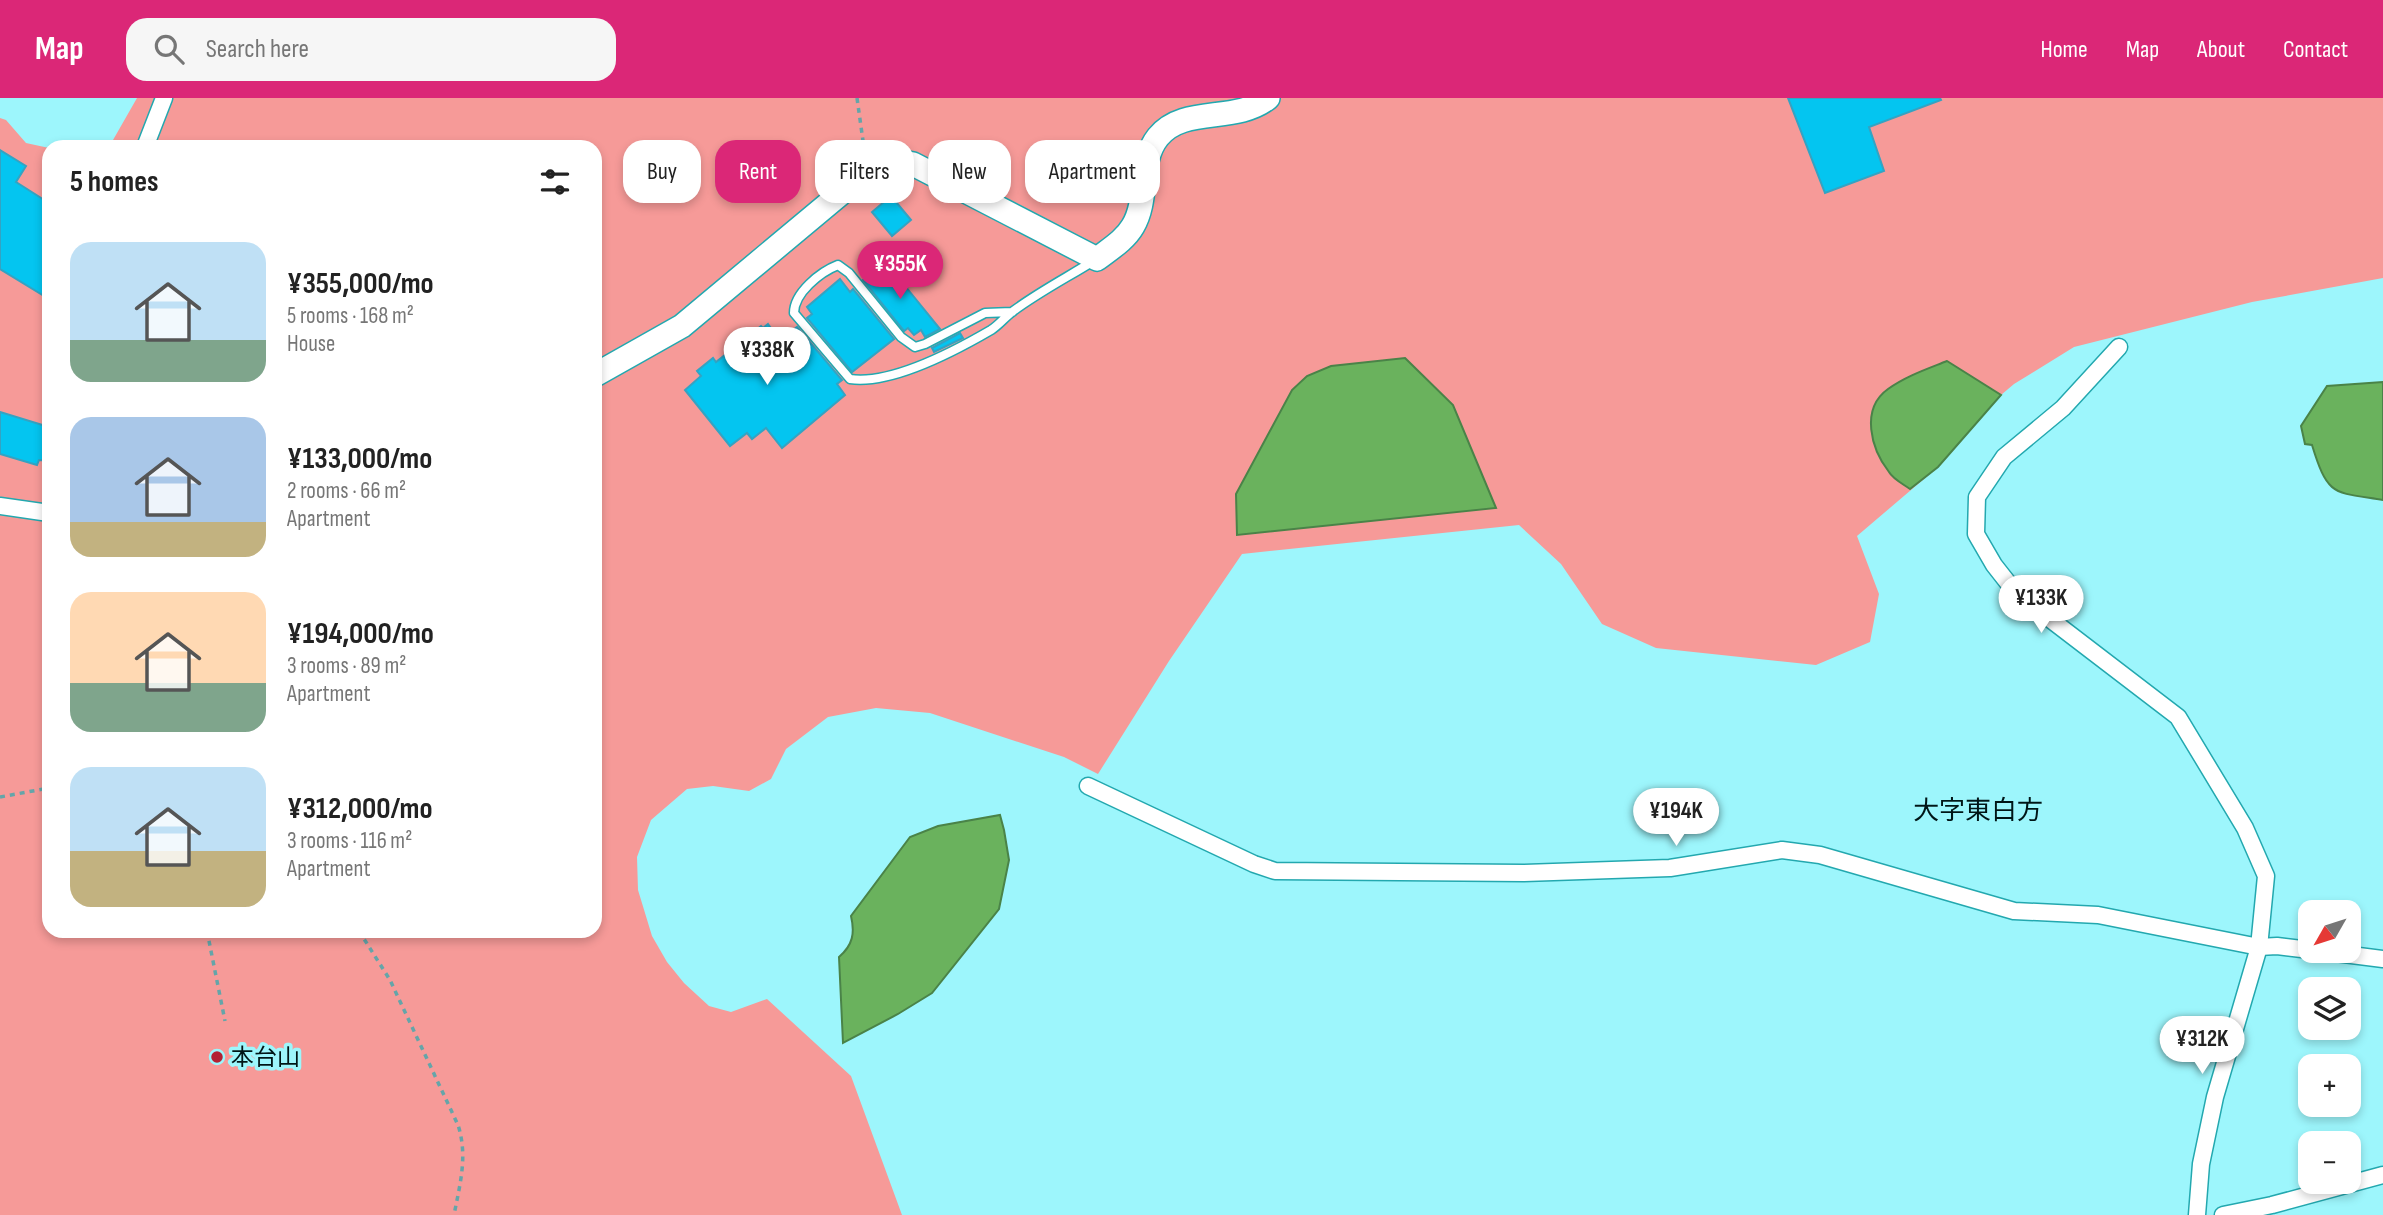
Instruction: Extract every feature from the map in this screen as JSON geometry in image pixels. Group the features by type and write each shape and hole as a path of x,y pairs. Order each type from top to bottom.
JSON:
{"street":[{"path":"148,140 164,98"},
{"path":"914,165 1097,259 1118,243 1134,225 1141,202 1146,162 1158,136 1181,121 1208,115 1235,114 1259,105 1268,98"},
{"path":"602,371 682,326 830,203"},
{"path":"2119,347 2063,408 2004,457 1977,497 1976,534 1994,565 2016,593 2178,717 2245,828 2266,876 2259,947 2215,1097 2201,1164 2197,1215"},
{"path":"0,506 42,512"},
{"path":"1088,786 1254,864 1275,871 1524,873 1670,868 1782,850 1820,855 2014,911 2098,915 2259,947 2298,948"},
{"path":"2361,956 2383,959"},
{"path":"2223,1215 2272,1205 2383,1175"}],"lane":[{"path":"1012,312 985,313 915,347 901,337 849,273 838,265 829,269 799,295 794,303 794,313 850,379 865,381 889,377 920,366 994,328 1012,312 1097,259"}],"path":[{"path":"857,98 863,140"},
{"path":"0,797 42,789"},
{"path":"208,938 225,1021"},
{"path":"363,938 390,980 458,1125 463,1143 463,1164 454,1215"}],"shaded area":[{"path":"137,98 2383,98 2383,278 2252,302 2074,347 2014,384 2001,395 1938,467 1857,536 1879,594 1870,642 1816,665 1656,648 1602,624 1561,564 1519,525 1242,554 1169,661 1098,774 1064,757 930,713 876,708 828,717 786,749 771,779 749,791 713,786 687,789 651,820 637,857 638,890 652,936 667,962 684,983 709,1006 731,1012 767,999 851,1076 902,1215 0,1215 0,118 6,120 26,143 42,146 42,938 602,938 602,140 113,140"},
{"path":"1405,358 1453,405 1496,508 1237,535 1236,494 1292,390 1307,376 1331,366"},
{"path":"1947,361 2001,395 1938,467 1910,489 1891,475 1877,452 1871,429 1874,407 1879,397 1895,384"},
{"path":"2383,382 2383,500 2343,493 2328,483 2312,445 2305,444 2301,426 2327,386"},
{"path":"1000,815 1009,860 999,909 932,993 843,1043 839,957 852,938 851,916 910,837 938,826"}],"building":[{"path":"1788,98 1941,100 1869,127 1884,171 1825,193"},
{"path":"0,150 26,166 16,182 42,199 42,295 0,269"},
{"path":"883,203 897,203 911,220 892,236 872,212"},
{"path":"886,262 940,329 925,337 921,330 914,335 908,328 904,331 863,280"},
{"path":"840,279 850,292 853,289 894,339 852,372 807,318 812,314 807,307"},
{"path":"768,324 776,335 783,330 787,335 797,327 842,380 837,384 845,395 782,448 766,428 752,439 747,433 730,446 685,390 701,376 697,371 713,358 716,362 761,326 763,328"},
{"path":"960,333 963,338 934,352 932,348"},
{"path":"0,412 42,425 42,460 39,460 37,465 0,454"}],"place":[{"name":"本台山","path":"217,1057"}],"district":[{"name":"大字東白方","path":"1978,810"}]}
